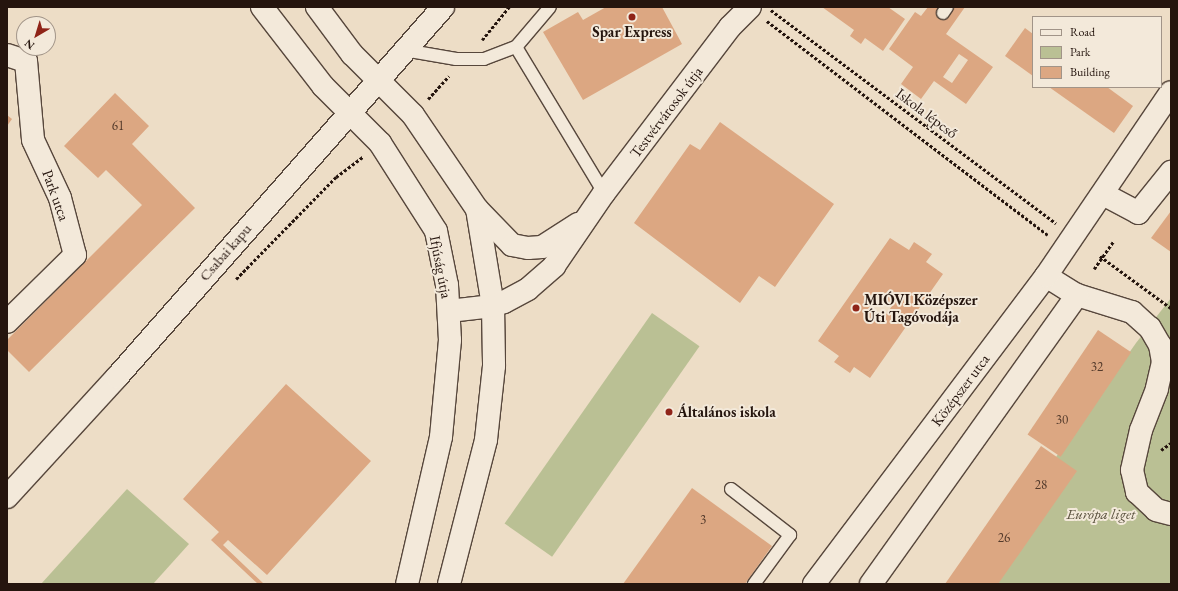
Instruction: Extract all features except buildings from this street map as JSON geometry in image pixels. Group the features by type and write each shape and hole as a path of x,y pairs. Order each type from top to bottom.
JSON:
{"street":[{"name":"Ifjúság útja","path":"262,7 323,86 380,143 436,231 448,285 450,340 441,437 408,584"},
{"path":"317,7 352,54 413,115 477,209 493,306 494,366 486,440 449,584"},
{"name":"Csabai kapu","path":"7,497 117,377 443,7"},
{"name":"Testvérvárosok útja","path":"449,311 493,306 528,289 554,266 604,193 730,27 755,7"},
{"name":"Park utca","path":"7,55 26,61 33,140 60,198 75,254 7,322"},
{"name":"Középszer utca","path":"814,584 1046,276 1171,92"},
{"path":"1103,194 1138,213 1171,172"},
{"name":"Testvérvárosok útja","path":"477,209 512,245 528,248 542,247 585,219"},
{"path":"1046,276 1077,295 1132,312 1150,328 1160,345 1163,362 1157,389 1141,430 1132,470 1138,492 1156,510 1171,514"},
{"path":"871,584 1077,295"}],"lane":[{"path":"404,50 484,59 516,47 550,7"},
{"path":"516,47 588,172 604,193"},
{"path":"731,489 790,535 754,584"}],"path":[{"path":"413,115 509,7"},
{"path":"755,7 1069,242"},
{"name":"Iskola lépcső","path":"755,7 927,127 1069,242"},
{"path":"927,127 930,122"},
{"path":"233,282 336,177 380,143"},
{"path":"1094,269 1113,242"},
{"path":"1101,257 1171,308"}],"green space":[{"name":"Európa liget","path":"1171,298 1171,584 967,584 1136,343"},
{"path":"652,313 700,346 552,557 505,524"},
{"path":"127,489 189,544 153,584 41,584"}],"place":[{"name":"Spar Express","path":"632,17"},
{"name":"MIÓVI Középszer Úti Tagóvodája","path":"856,308"},
{"name":"Általános iskola","path":"669,412"}]}
